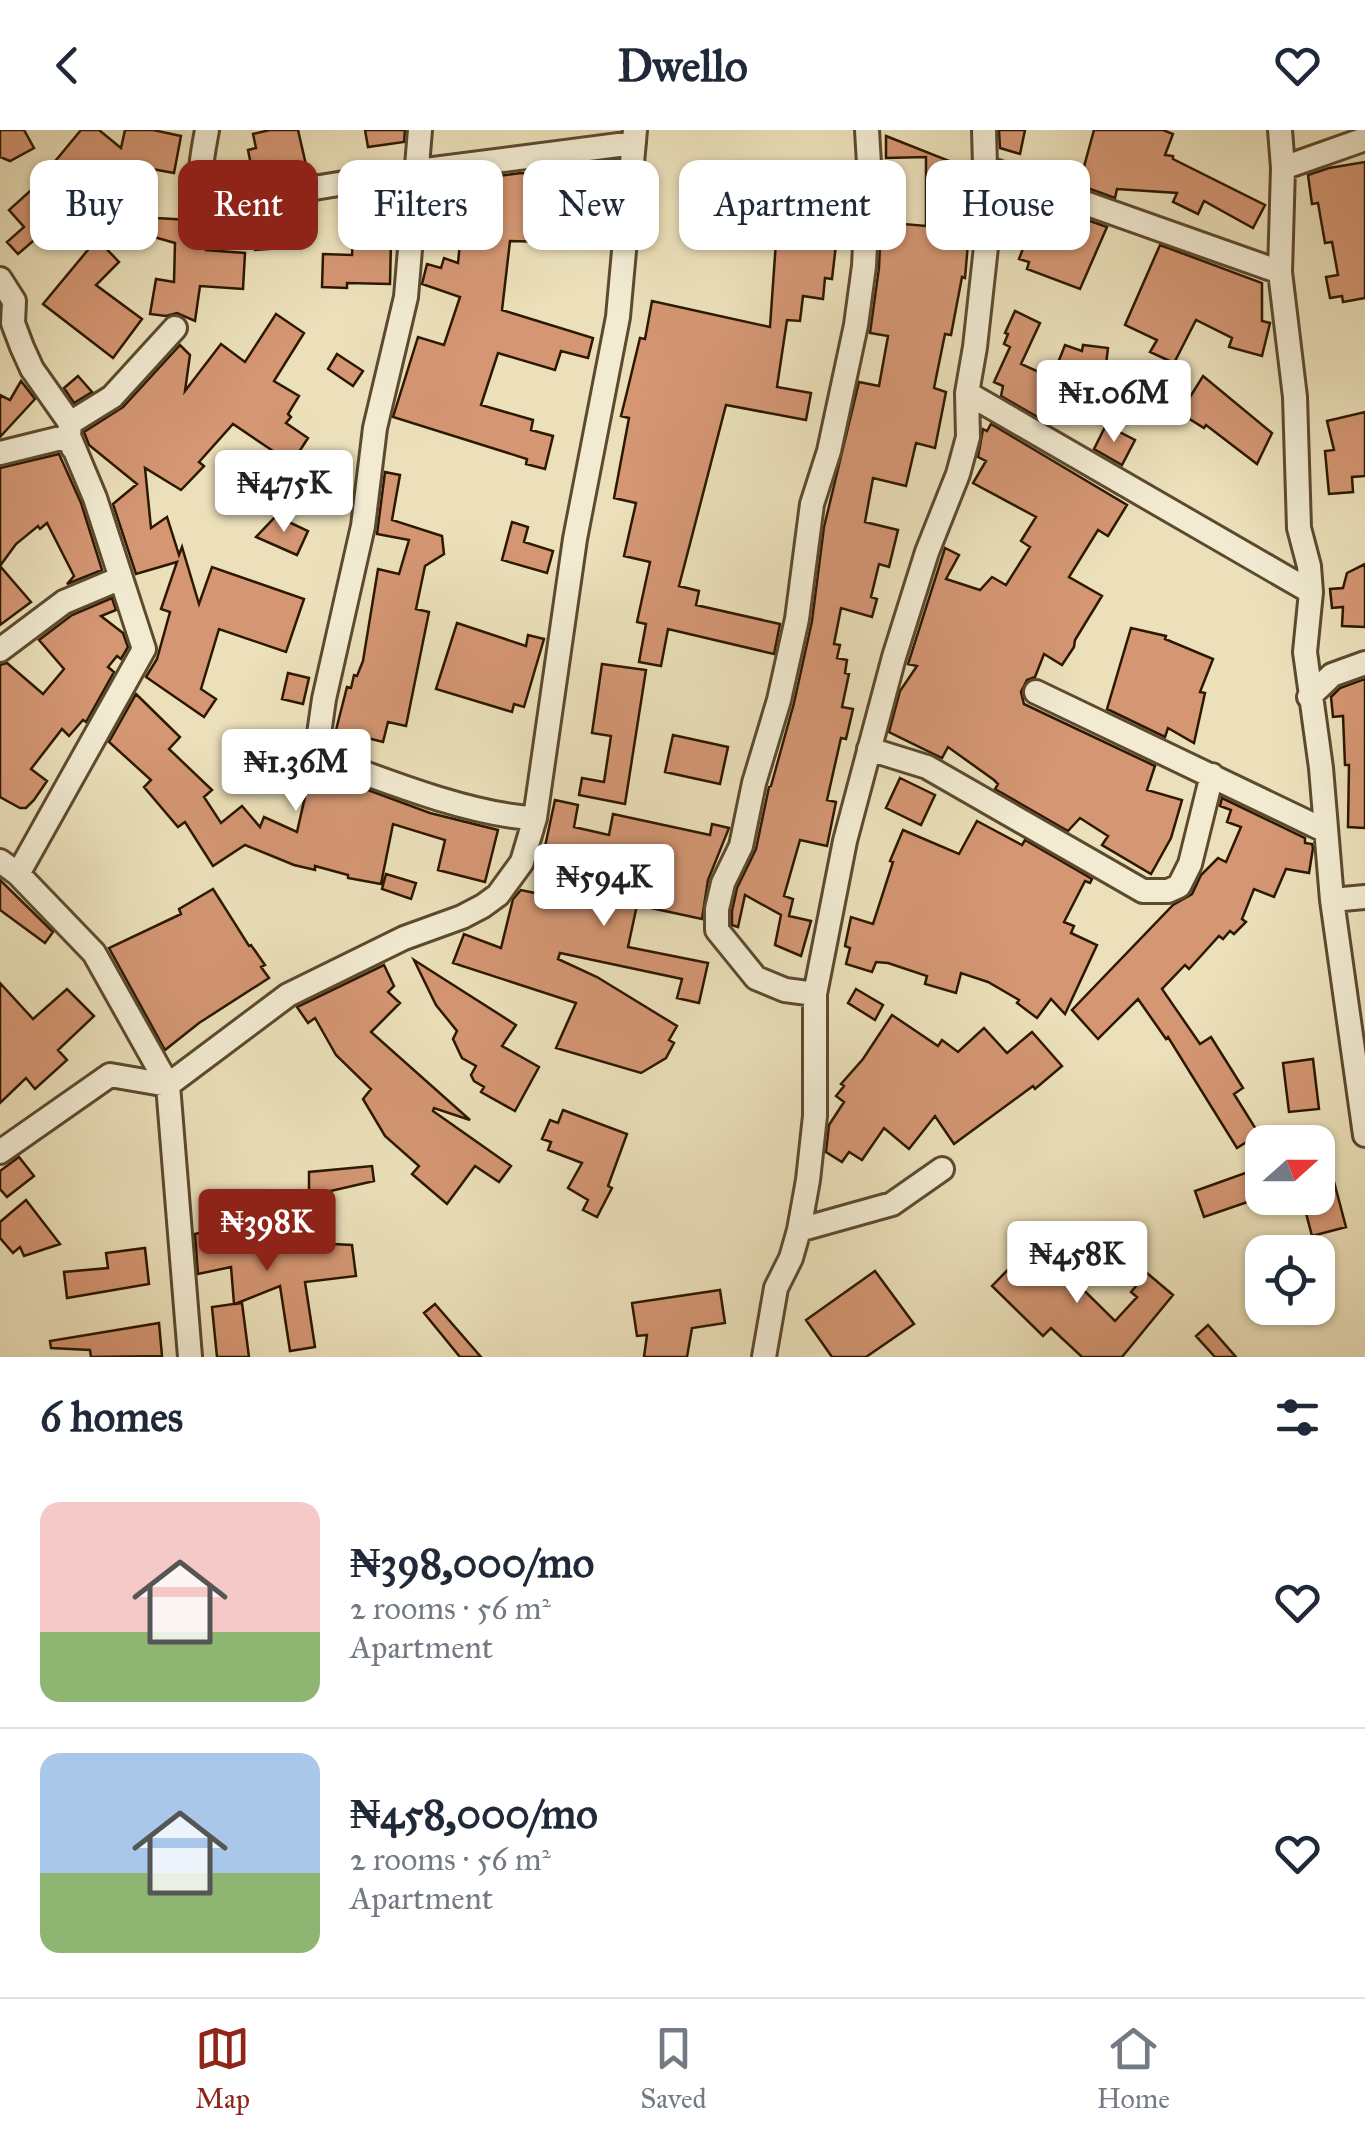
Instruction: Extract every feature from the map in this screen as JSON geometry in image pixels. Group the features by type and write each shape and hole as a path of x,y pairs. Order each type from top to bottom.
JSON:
{"street":[{"path":"207,130 202,182 204,196 212,203 338,183"},
{"path":"419,160 420,130"},
{"path":"815,994 785,990 756,978 717,930 716,909 723,882 741,846 750,798 779,700 797,619 812,504 829,450 856,325 870,164 867,130"},
{"path":"984,130 986,160"},
{"path":"1280,130 1280,272 1295,397 1299,528 1310,566 1305,652 1321,768 1332,900 1365,1136"},
{"path":"0,1152 110,1075 168,1085 288,994 389,944 462,918 483,906 498,895 522,862 534,818 575,539 618,317 635,137 488,160"},
{"path":"1283,168 1365,140"},
{"path":"1090,205 1280,272"},
{"path":"410,250 406,296 375,428 363,526 324,698 317,748 324,758 458,804 505,817 534,818"},
{"path":"764,1357 776,1288 799,1230 814,1116 815,994 844,841 927,552 958,474 968,437 967,393 986,250"},
{"path":"0,278 14,302 13,323 32,369 69,429 144,650 9,868 94,953 168,1085 190,1357"},
{"path":"0,453 69,429 112,397 175,328"},
{"path":"967,393 1311,592"},
{"path":"0,650 64,602 121,578"},
{"path":"1310,697 1332,675 1365,663"},
{"path":"1036,692 1326,830"},
{"path":"869,749 927,767 1143,891 1155,893 1179,886 1190,864 1212,775"},
{"path":"1332,900 1365,897"},
{"path":"799,1230 892,1204 942,1169"}],"building":[{"path":"0,130 24,130 34,148 10,161 0,157"},
{"path":"81,130 99,130 121,148 125,130 181,136 174,173 158,170 158,160 56,160"},
{"path":"298,130 305,160 250,160 248,150 256,148 253,134"},
{"path":"365,130 405,130 404,142 368,147"},
{"path":"999,130 1025,130 1020,154 1000,148"},
{"path":"1094,130 1163,130 1173,134 1165,155 1265,205 1253,228 1204,201 1198,214 1173,202 1177,193 1117,189 1115,198 1090,189 1090,160 1086,160"},
{"path":"886,136 947,160 926,157 886,158"},
{"path":"1365,162 1365,298 1343,302 1342,296 1330,298 1326,277 1338,275 1332,242 1325,243 1318,203 1312,204 1308,175"},
{"path":"521,173 523,241 510,241 502,310 593,338 588,358 561,351 555,370 498,353 481,405 533,420 531,430 553,436 545,469 526,464 527,459 393,417 418,337 444,345 460,297 422,284 427,264 441,268 444,258 458,263 459,250 503,250 503,175"},
{"path":"30,191 30,244 18,254 7,242 24,227 9,210"},
{"path":"158,218 178,219 178,250 245,253 243,289 200,286 195,321 177,313 150,314 156,279 174,282 175,243 158,238"},
{"path":"1090,221 1107,227 1080,289 1027,269 1029,262 1019,259 1022,250 1090,250"},
{"path":"906,224 926,226 926,250 967,250 965,278 962,277 951,335 945,334 934,388 946,392 935,448 916,443 906,486 873,478 865,522 898,530 889,567 879,564 871,597 877,599 872,617 841,608 834,644 840,645 837,658 847,660 845,673 849,674 842,707 853,709 846,739 841,738 827,800 836,802 827,846 800,840 784,896 793,899 789,916 811,921 801,956 775,945 781,915 745,895 738,927 732,925 732,911 737,888 756,849 769,787 794,703 812,621 824,527 859,382 879,386 888,336 870,333 880,250 906,250"},
{"path":"1160,245 1262,283 1262,321 1270,323 1262,356 1229,347 1232,338 1196,320 1174,363 1150,352 1157,340 1125,325"},
{"path":"88,250 108,250 119,262 96,285 142,319 113,358 43,304"},
{"path":"352,250 391,250 390,284 322,287 323,254 352,255"},
{"path":"775,250 835,250 832,279 825,278 823,299 803,296 800,321 787,320 777,387 811,393 806,420 726,405 679,586 699,591 696,605 780,624 774,654 668,629 661,666 639,662 646,624 637,622 650,562 624,556 636,503 614,498 629,418 621,416 640,338 645,339 652,301 770,327"},
{"path":"1015,311 1040,323 1021,364 1052,378 1065,345 1082,351 1083,345 1108,348 1099,422 1046,413 1043,420 1001,396 1003,386 994,382 1010,347 1004,344 1008,334 1005,333"},
{"path":"276,314 304,333 274,381 299,396 286,423 308,438 286,472 298,482 278,509 250,488 276,453 233,424 199,462 204,466 181,490 145,468 151,528 167,517 179,555 182,547 199,604 212,567 304,599 286,652 219,629 201,689 216,699 204,717 146,677 157,659 170,612 161,609 177,562 136,574 113,504 137,484 89,445 84,432 123,407 180,345 190,355 185,391 221,344 245,362"},
{"path":"337,354 363,371 353,386 328,369"},
{"path":"78,376 92,392 74,403 64,388"},
{"path":"1203,376 1272,433 1257,464 1206,425 1204,428 1180,413"},
{"path":"21,381 35,399 0,437 0,395 10,400"},
{"path":"1365,412 1365,476 1352,477 1353,492 1329,494 1325,451 1334,450 1327,421"},
{"path":"991,424 1127,505 1108,536 1098,530 1069,577 1102,596 1074,647 1062,665 1044,654 1035,677 1027,680 1021,692 1024,704 1155,766 1147,790 1182,800 1171,838 1151,874 1102,845 1108,836 1080,818 1068,831 995,789 998,784 994,780 948,747 942,758 889,732 900,691 917,666 908,664 945,548 959,555 946,579 980,590 992,577 1006,585 1030,547 1021,541 1036,517 973,483 986,461 978,457 983,429 987,431"},
{"path":"1106,425 1135,440 1122,465 1094,449"},
{"path":"59,454 81,503 102,570 67,584 74,576 47,523 16,544 0,566 0,468"},
{"path":"347,469 344,511 309,494"},
{"path":"385,472 400,475 392,520 442,536 444,554 425,566 416,609 429,612 406,726 388,722 383,742 336,730 347,687 351,688 363,661 378,569 399,574 409,540 377,534"},
{"path":"276,516 308,531 297,555 256,537"},
{"path":"512,522 528,527 524,542 553,551 547,573 502,560"},
{"path":"1365,564 1365,627 1342,626 1343,607 1332,608 1330,589 1343,588 1347,573"},
{"path":"0,566 31,602 0,625"},
{"path":"112,598 116,610 101,616 123,633 128,647 121,659 117,656 108,667 114,672 86,722 83,720 69,736 62,729 31,769 47,781 26,808 20,808 0,797 0,665 7,663 43,694 64,669 39,640 72,615"},
{"path":"457,623 526,646 528,635 544,639 524,707 514,704 512,712 436,689"},
{"path":"1131,628 1166,636 1165,639 1213,659 1200,692 1205,693 1194,743 1168,728 1165,737 1107,709"},
{"path":"602,664 646,670 625,804 579,795 582,778 604,782 611,736 592,733"},
{"path":"288,673 309,678 303,704 282,699"},
{"path":"1365,679 1365,828 1348,827 1349,765 1345,765 1343,716 1333,717 1331,697 1340,688"},
{"path":"136,694 180,737 169,749 212,790 204,797 221,823 242,806 260,827 264,817 297,832 312,766 430,813 498,830 485,882 438,870 445,840 393,824 381,884 315,866 315,870 294,865 245,845 213,866 185,822 178,827 144,787 151,780 109,742"},
{"path":"673,735 728,747 720,784 665,772"},
{"path":"900,778 935,795 921,825 886,808"},
{"path":"1222,798 1305,838 1305,843 1313,848 1309,873 1286,869 1274,897 1254,889 1242,919 1246,922 1234,934 1230,931 1223,939 1219,936 1189,969 1185,965 1162,989 1200,1044 1211,1037 1243,1088 1234,1094 1253,1125 1245,1125 1245,1143 1237,1148 1168,1037 1138,999 1098,1039 1072,1010 1173,905 1192,894 1201,875 1218,858 1226,862 1241,827 1227,822 1231,810 1220,806"},
{"path":"555,800 578,805 574,827 609,835 613,814 710,835 712,824 729,828 708,880 702,919 637,905 628,947 708,963 699,1003 677,998 682,979 560,953 558,959 597,977 677,1026 669,1040 674,1043 666,1058 641,1073 556,1048 576,1003 453,963 464,934 501,948 513,899 521,890 535,893"},
{"path":"977,821 1022,845 1025,840 1092,879 1090,883 1085,881 1064,922 1074,926 1071,933 1097,945 1065,1014 1051,999 1037,1018 1017,1003 1019,1000 988,982 961,973 956,993 925,984 927,976 888,963 876,962 872,972 846,964 851,917 873,924 903,830 959,854"},
{"path":"386,874 416,883 411,899 382,889"},
{"path":"0,880 53,932 45,943 0,910"},
{"path":"213,889 265,965 261,967 269,978 165,1050 109,948 181,914 179,909"},
{"path":"414,960 516,1025 502,1046 539,1067 515,1111 481,1092 484,1087 471,1075 476,1066 462,1058 453,1039 457,1031 436,1005"},
{"path":"384,965 394,986 388,992 400,1003 371,1032 470,1120 434,1108 433,1111 511,1166 499,1182 475,1166 447,1204 412,1174 419,1166 385,1136 363,1099 371,1089 336,1055 315,1018 308,1023 297,1007"},
{"path":"0,983 33,1019 67,989 94,1016 58,1050 67,1060 35,1089 26,1078 0,1103"},
{"path":"856,989 883,1005 875,1020 848,1003"},
{"path":"892,1015 938,1046 942,1040 958,1052 984,1028 1007,1053 1032,1032 1062,1066 954,1144 935,1116 909,1149 884,1128 862,1160 849,1152 842,1162 826,1152 829,1125 844,1102 836,1096"},
{"path":"1313,1059 1319,1109 1289,1112 1283,1063"},
{"path":"563,1110 627,1134 608,1186 612,1188 597,1217 583,1210 588,1200 568,1188 582,1163 548,1150 551,1142 542,1139 550,1120 558,1123"},
{"path":"19,1157 34,1176 7,1197 0,1189 0,1171"},
{"path":"372,1166 374,1181 309,1196 309,1172"},
{"path":"1245,1173 1245,1203 1204,1217 1195,1191"},
{"path":"1335,1185 1346,1227 1312,1235 1306,1215 1335,1215"},
{"path":"26,1200 60,1244 24,1256 20,1247 13,1253 0,1238 0,1222"},
{"path":"290,1211 294,1242 352,1245 356,1276 305,1282 315,1347 290,1351 280,1286 235,1304 242,1303 249,1357 217,1357 212,1307 234,1304 231,1267 198,1274 195,1234 208,1231 209,1215 232,1221"},
{"path":"1035,1242 1115,1321 1137,1297 1131,1292 1147,1273 1173,1295 1122,1357 1082,1357 1051,1328 1043,1336 992,1286"},
{"path":"145,1248 149,1284 67,1298 64,1272 108,1268 106,1253"},
{"path":"875,1271 914,1324 866,1357 832,1357 806,1320"},
{"path":"720,1290 725,1323 692,1328 687,1357 644,1357 647,1335 637,1336 632,1303"},
{"path":"435,1304 481,1357 460,1357 424,1313"},
{"path":"159,1323 162,1356 91,1357 90,1350 51,1348 50,1341"},
{"path":"1208,1325 1236,1357 1215,1357 1196,1336"}]}
